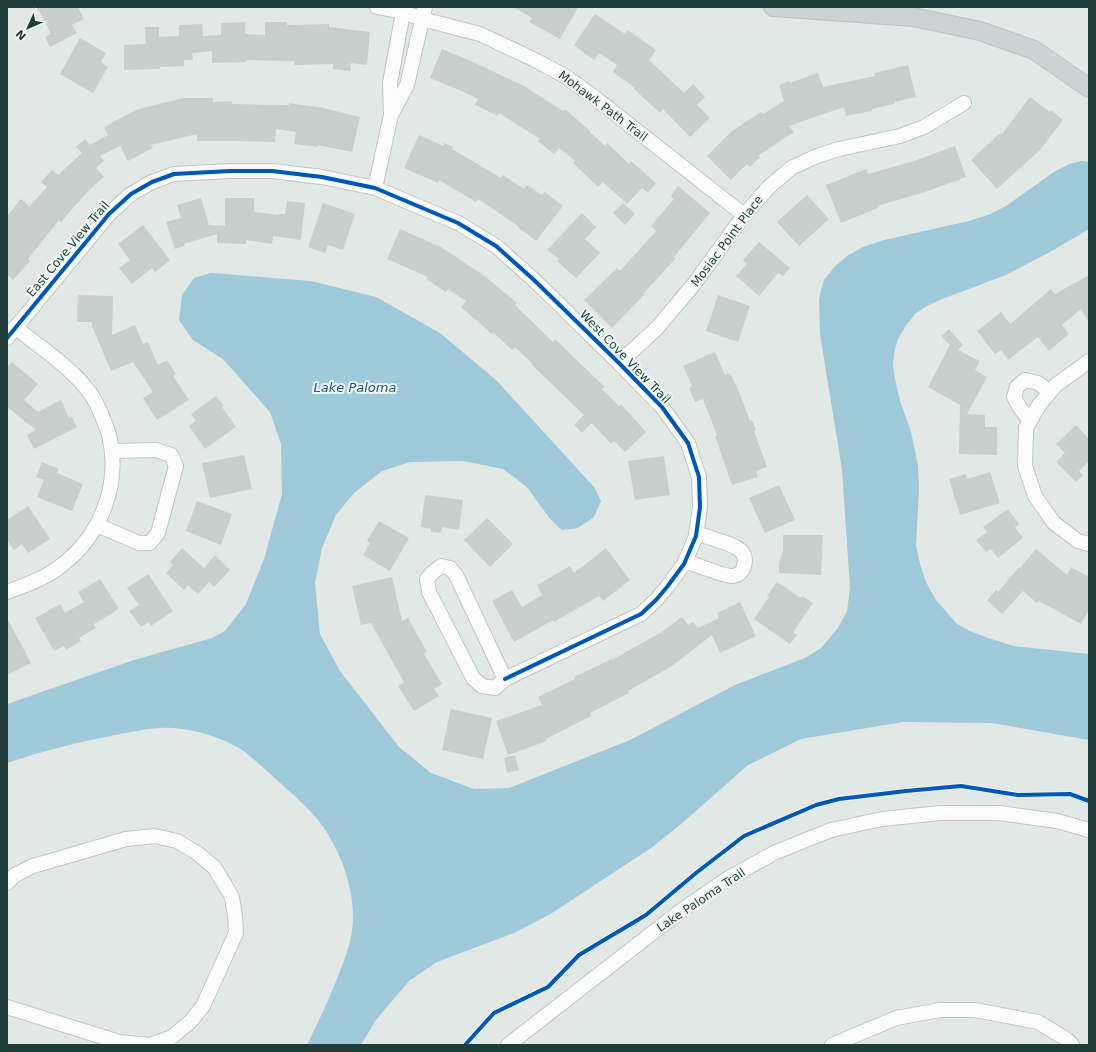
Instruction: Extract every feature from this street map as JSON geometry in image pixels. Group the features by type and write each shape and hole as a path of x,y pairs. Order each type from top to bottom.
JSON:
{"main road":[{"path":"773,7 913,17 980,31 1034,50 1089,88"}],"street":[{"name":"Mohawk Path Trail","path":"377,7 424,13 480,34 565,76 594,97 744,215"},
{"path":"392,115 390,82 404,10"},
{"path":"375,188 392,115 407,85 424,13"},
{"name":"Mosiac Point Place","path":"619,363 657,328 689,290 744,215 768,187 791,168 817,156 900,136 924,127 964,103"},
{"name":"East Cove View Trail","path":"11,332 109,214 131,194 152,182 174,174 230,171 272,171 322,177 375,188"},
{"name":"West Cove View Trail","path":"375,188 458,223 496,246 534,279 662,407 688,443 699,477 700,507 696,536 685,561 656,600 641,614 505,679 495,688 482,686 473,678 429,592 427,579 432,573 441,566 450,568 456,575 505,679"},
{"path":"7,592 37,580 61,566 76,553 97,525 109,498 113,470 109,435 93,397 81,382 64,366 11,332"},
{"path":"1089,361 1056,385 1039,405 1028,424 1025,466 1035,496 1054,523 1078,541 1089,544"},
{"path":"1028,424 1014,397 1017,387 1025,380 1038,383 1050,392"},
{"path":"97,525 139,543 150,543 158,533 176,466 171,455 156,450 112,451"},
{"path":"685,561 732,576 737,575 742,571 744,566 745,562 742,551 736,547 696,533"},
{"name":"Lake Paloma Trail","path":"508,1045 682,910 726,879 776,852 831,830 889,818 940,813 999,813 1057,821 1089,830"},
{"path":"7,883 15,875 33,866 126,839 155,836 177,841 197,853 214,867 232,897 236,933 203,1006 191,1021 172,1037 150,1044 119,1042 7,1007"},
{"path":"832,1045 896,1018 940,1010 975,1010 1038,1022 1066,1039 1072,1045"}],"water":[{"name":"Lake Paloma","path":"1081,161 1089,162 1089,229 1050,252 1006,275 925,307 915,314 898,339 894,353 893,365 900,401 911,432 918,465 919,490 916,546 926,582 936,600 957,624 970,631 1014,646 1089,654 1089,740 992,723 903,722 801,739 748,765 680,825 651,848 549,915 514,933 437,962 409,981 376,1020 361,1045 307,1045 331,994 348,948 353,916 350,887 346,872 334,844 318,820 298,799 245,752 238,747 220,739 191,730 158,728 88,741 7,763 7,704 134,660 212,638 225,631 246,604 264,559 282,494 281,444 270,412 223,359 193,340 179,320 182,295 194,278 211,273 311,281 376,297 440,333 496,380 594,487 601,501 594,517 578,528 562,530 550,519 527,487 503,469 463,461 410,462 382,471 354,493 336,515 322,548 315,583 320,634 340,671 399,747 431,773 474,789 509,788 630,740 735,685 805,658 821,648 838,628 847,611 850,588 842,470 820,334 819,300 824,280 835,266 847,256 863,247 884,240 969,221 991,214 1006,206 1054,172 1069,164"}],"building":[{"path":"37,7 78,7 84,19 72,25 77,33 50,47 45,37 51,34"},
{"path":"513,7 578,7 560,39 529,22 532,18"},
{"path":"595,14 625,34 628,30 656,50 649,60 684,93 693,84 705,97 697,105 710,118 690,137 663,109 660,113 634,89 635,88 613,72 617,65 599,53 594,60 574,45"},
{"path":"245,22 245,34 265,35 265,22 287,22 287,25 329,24 329,27 370,32 367,65 351,63 350,71 333,69 333,64 294,65 294,61 246,60 246,62 212,63 212,51 192,53 193,60 184,60 184,66 160,67 160,69 124,70 124,45 146,44 145,27 159,27 159,37 179,36 179,25 202,24 203,36 221,35 221,23"},
{"path":"80,38 106,53 101,62 108,67 93,93 60,74"},
{"path":"442,49 524,86 563,111 565,109 605,146 607,143 629,164 631,161 656,183 648,193 642,188 627,204 603,182 598,187 573,163 575,161 559,148 554,154 538,141 540,139 499,113 498,116 475,105 478,99 430,78"},
{"path":"908,65 916,97 872,109 872,111 846,116 844,107 789,126 794,132 758,156 760,157 750,167 747,164 731,180 707,156 732,131 761,112 763,114 784,101 779,85 789,81 790,83 818,73 823,87 875,76 874,73"},
{"path":"1030,97 1050,112 1051,110 1063,120 1040,150 997,189 971,160 1000,133 1002,134"},
{"path":"184,98 213,98 213,102 232,101 232,104 289,105 289,103 323,108 360,117 352,152 318,145 318,147 294,144 296,132 276,129 275,142 197,141 197,134 151,145 153,148 128,161 120,146 100,156 104,161 96,168 104,177 88,191 61,222 59,220 28,259 30,261 13,280 7,274 7,216 21,199 30,206 47,187 41,182 52,170 58,175 82,153 76,147 85,139 90,145 108,135 104,127 138,109"},
{"path":"419,135 443,146 444,143 453,147 452,149 501,178 503,175 524,189 527,185 542,195 545,192 563,206 536,241 518,226 478,199 476,202 439,180 438,183 404,168"},
{"path":"955,146 966,177 925,192 877,206 878,208 841,223 826,185 866,169 868,174 914,161"},
{"path":"678,186 710,213 674,257 676,258 643,294 644,295 612,328 584,300 617,268 620,271 656,231 651,226 674,199 671,196"},
{"path":"807,195 829,219 799,246 777,222"},
{"path":"201,198 209,225 225,226 225,198 254,198 254,212 279,215 285,214 287,201 305,203 301,240 273,236 272,244 246,240 246,244 217,243 217,234 184,244 185,246 175,249 166,222 181,218 177,205"},
{"path":"323,203 355,214 343,250 328,245 325,253 308,247"},
{"path":"623,203 635,214 625,225 613,213"},
{"path":"582,213 596,227 585,239 600,253 576,278 557,261 559,259 547,250"},
{"path":"143,225 170,260 155,272 152,268 132,284 119,268 130,260 118,244"},
{"path":"400,229 441,247 486,277 517,303 515,305 553,342 555,339 605,387 602,389 619,406 621,404 646,432 625,452 614,441 611,444 592,423 582,433 574,425 584,415 515,347 512,350 493,332 492,334 461,307 466,301 448,289 446,292 426,279 428,277 387,259"},
{"path":"759,242 790,268 783,276 778,273 759,296 736,276 747,264 743,260"},
{"path":"1089,275 1089,323 1081,309 1062,325 1069,334 1049,351 1038,337 1008,360 1001,350 995,354 977,331 1001,312 1010,324 1051,289 1055,294"},
{"path":"78,295 113,296 112,335 135,325 143,344 148,342 158,365 167,360 176,374 173,376 189,400 157,420 143,398 153,392 133,362 111,371 92,326 92,322 77,322"},
{"path":"718,295 750,306 738,342 706,331"},
{"path":"949,329 963,345 958,350 980,361 975,370 987,377 967,414 985,415 985,427 997,427 997,455 959,454 960,405 928,387 950,345 941,336"},
{"path":"715,352 725,375 730,373 750,421 752,420 756,430 754,431 767,467 756,471 758,477 732,485 715,436 717,435 703,399 695,402 689,388 692,386 683,366"},
{"path":"12,362 38,384 24,400 38,412 61,400 69,418 71,416 77,427 34,449 27,435 36,430 7,407 7,367"},
{"path":"216,396 224,406 222,407 236,427 205,449 189,426 196,421 191,414"},
{"path":"1076,425 1089,439 1089,461 1079,471 1083,475 1076,482 1056,462 1065,453 1056,444"},
{"path":"244,455 252,489 210,498 202,463"},
{"path":"664,456 670,495 635,500 628,461"},
{"path":"42,462 59,469 57,473 83,484 72,511 37,497 44,480 36,477"},
{"path":"990,472 1000,503 960,515 949,479 966,474 967,479"},
{"path":"779,485 795,520 765,533 749,498"},
{"path":"425,495 463,500 459,530 442,527 441,533 431,532 431,529 421,527"},
{"path":"197,501 232,514 221,545 186,531"},
{"path":"28,506 50,539 28,553 22,544 14,550 7,540 7,520"},
{"path":"1008,509 1019,524 1015,527 1023,538 998,558 991,549 986,552 976,540 987,532 983,527"},
{"path":"487,518 513,544 490,567 464,540"},
{"path":"379,521 409,538 390,571 363,555 370,543 367,541"},
{"path":"783,535 823,535 821,575 779,573 779,563 783,551"},
{"path":"182,548 204,568 215,555 230,570 214,587 209,582 198,594 188,585 184,590 166,573 173,565 170,562"},
{"path":"606,548 630,580 603,601 599,596 554,622 553,620 514,642 492,601 512,590 522,607 542,595 537,585 570,566 574,573"},
{"path":"1036,549 1067,575 1071,567 1089,577 1089,609 1081,624 1039,601 1037,603 1023,591 1002,614 987,600 996,590 998,592"},
{"path":"148,574 173,611 151,626 149,622 141,627 129,611 139,605 127,588"},
{"path":"392,577 402,621 408,618 427,652 424,654 442,684 434,689 439,696 414,711 398,686 404,682 371,623 361,625 352,586"},
{"path":"100,579 119,609 94,624 96,628 79,638 81,641 66,650 64,646 54,651 35,618 60,604 65,613 84,602 78,592"},
{"path":"777,582 801,598 802,596 813,603 793,632 797,635 790,644 754,619"},
{"path":"740,602 756,636 720,653 712,635 672,666 628,691 629,693 590,713 591,716 546,739 547,741 508,755 496,721 542,705 538,697 575,679 574,677 612,660 660,633 682,617 688,625 693,622 698,628 719,618 717,613"},
{"path":"7,618 31,663 7,675"},
{"path":"451,709 492,718 483,759 442,750"},
{"path":"515,755 519,770 507,773 504,758"}],"cycle path":[{"path":"7,338 109,214 131,194 152,182 174,174 230,171 272,171 322,177 375,188 458,223 496,246 533,279 662,407 688,443 699,477 700,507 696,536 684,564 656,600 641,614 505,679"},
{"path":"465,1045 494,1013 548,987 579,955 646,915 696,873 744,836 816,805 839,799 961,786 1018,795 1070,794 1089,801"}]}
